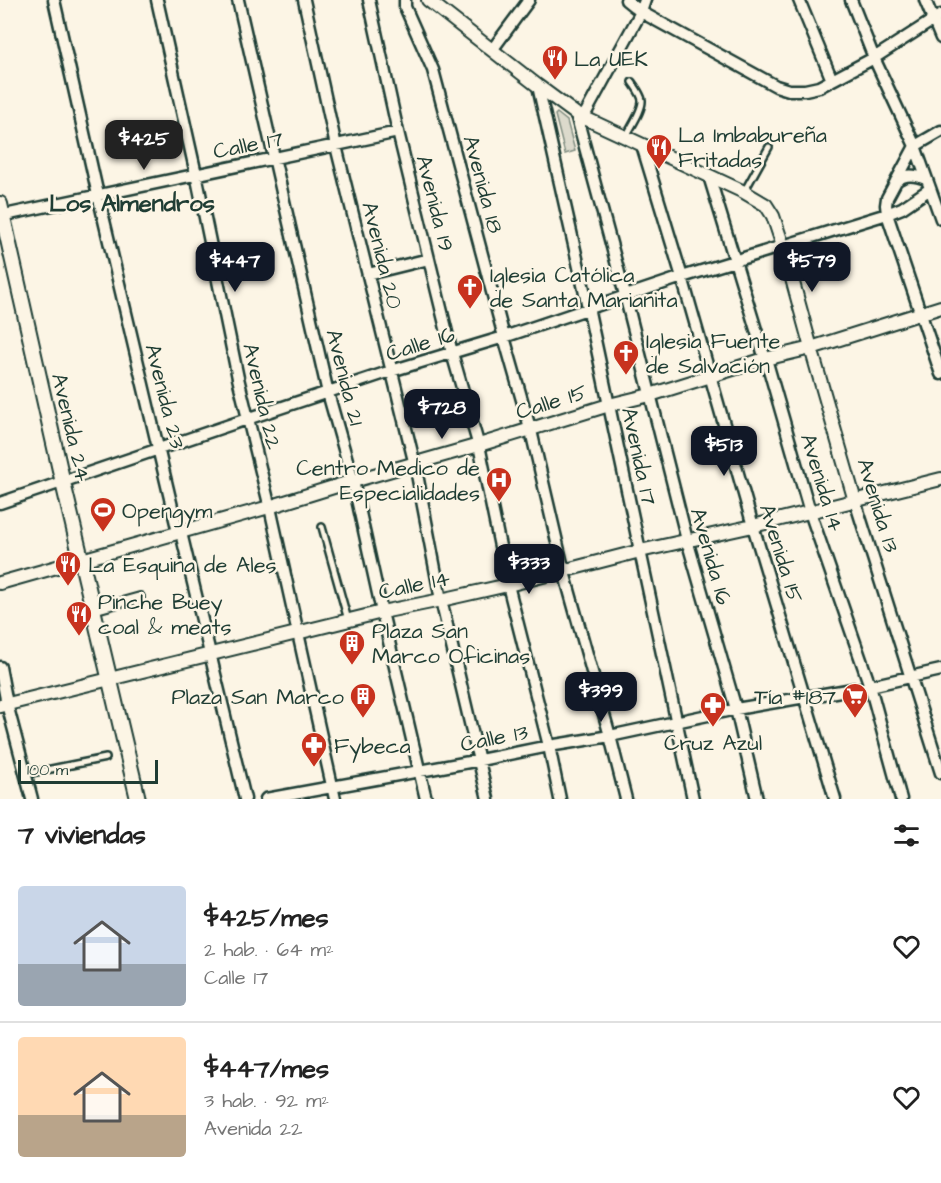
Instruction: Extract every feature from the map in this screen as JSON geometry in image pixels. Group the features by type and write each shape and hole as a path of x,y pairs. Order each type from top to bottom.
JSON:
{"main road":[{"name":"Avenida 24","path":"1,212 138,799"}],"street":[{"name":"Avenida 23","path":"54,0 178,532 182,537 245,799"},
{"name":"Avenida 22","path":"157,0 247,418 335,799"},
{"name":"Avenida 21","path":"238,0 328,393 353,481 426,799"},
{"name":"Avenida 20","path":"304,0 336,146 414,464 441,600 488,799"},
{"name":"Avenida 19","path":"369,0 429,260 478,445 508,585 549,746 560,799"},
{"name":"Avenida 18","path":"405,0 405,7 433,70 504,337 531,429 564,572 626,799"},
{"name":"Avenida 13","path":"428,0 580,116 744,192 760,200 771,211 855,501 941,773"},
{"path":"492,50 529,0"},
{"path":"626,0 640,12 776,86 789,90 819,87 874,58 937,18"},
{"path":"580,116 645,0"},
{"path":"799,0 832,80"},
{"path":"851,0 874,58 915,146 941,219"},
{"path":"925,0 937,18 941,38"},
{"name":"Avenida 17","path":"538,86 588,307 693,799"},
{"name":"Avenida 16","path":"580,116 687,540 736,709 757,799"},
{"path":"941,131 915,146 887,198 886,205 887,214 941,374"},
{"name":"Calle 17","path":"1,212 98,195 398,132"},
{"name":"Avenida 15","path":"642,146 835,799"},
{"path":"895,182 908,175 928,184"},
{"name":"Avenida 14","path":"709,176 810,512 870,686 901,799"},
{"name":"Calle 16","path":"0,503 391,371 504,337 625,295 887,214 918,199 928,184"},
{"path":"368,274 429,260"},
{"name":"Calle 15","path":"0,583 269,507 941,308"},
{"name":"Calle 14","path":"4,705 348,620 564,572 640,551 753,526 941,479"},
{"path":"93,610 140,597"},
{"path":"0,667 4,705 32,799"},
{"name":"Calle 13","path":"266,799 610,736 736,709 870,686 941,670"}],"lane":[{"path":"626,138 641,107 640,96 632,82"},
{"path":"744,192 769,147"},
{"path":"322,527 348,620"},
{"path":"26,774 106,758"}],"shaded area":[{"path":"557,113 567,121 575,151 565,154 555,115"}],"place":[{"name":"La UEK","path":"555,81"},
{"name":"La Imbabureña Fritadas","path":"659,170"},
{"name":"Iglesia Católica de Santa Marianita","path":"470,310"},
{"name":"Iglesia Fuente de Salvación","path":"626,376"},
{"name":"Centro Medico de Especialidades","path":"499,503"},
{"name":"Opengym","path":"103,533"},
{"name":"La Esquina de Ales","path":"68,587"},
{"name":"Pinche Buey coal & meats","path":"79,637"},
{"name":"Plaza San Marco Oficinas","path":"352,666"},
{"name":"Plaza San Marco","path":"363,719"},
{"name":"Tía #187","path":"855,719"},
{"name":"Cruz Azul","path":"713,728"},
{"name":"Fybeca","path":"314,768"}],"district":[{"name":"Los Almendros","path":"132,203"}]}
